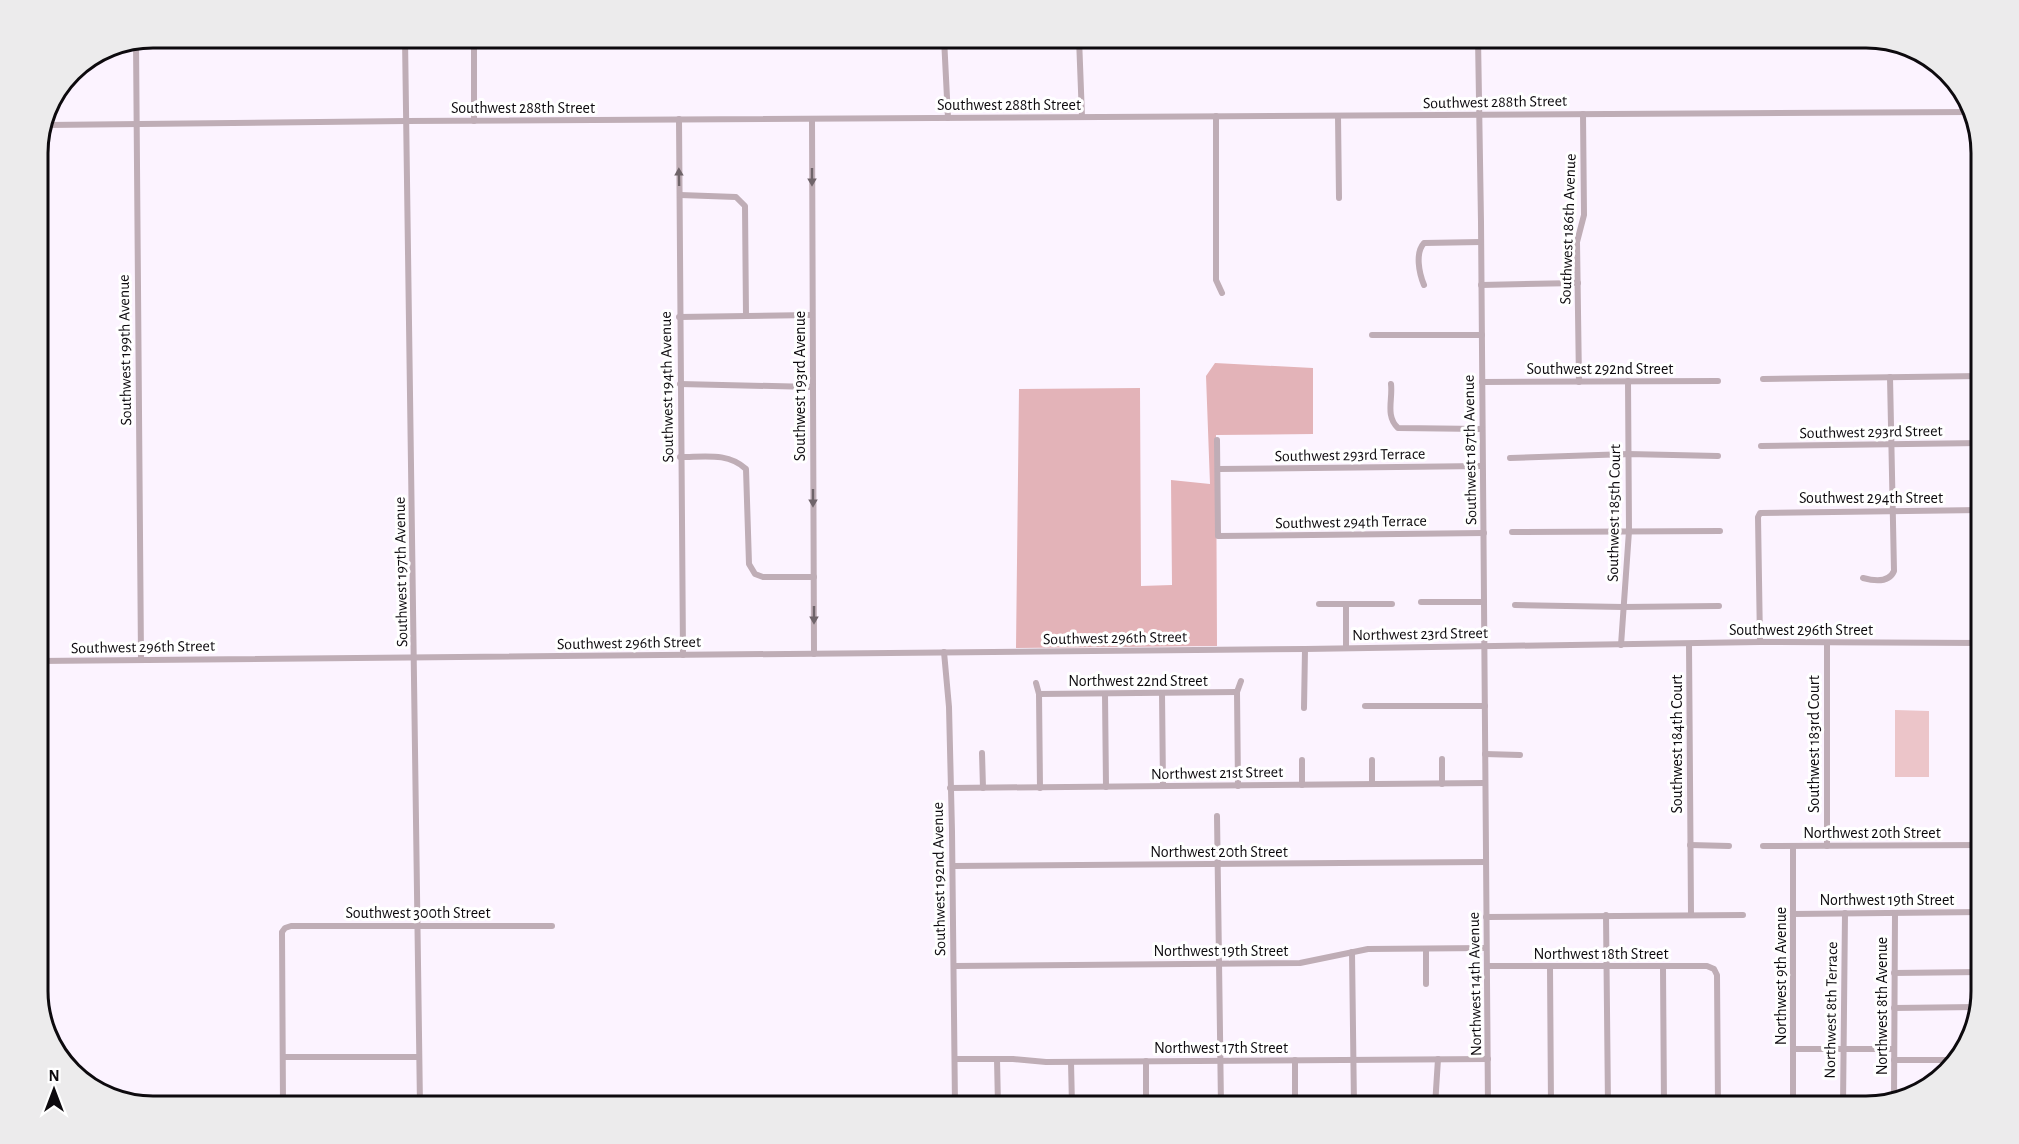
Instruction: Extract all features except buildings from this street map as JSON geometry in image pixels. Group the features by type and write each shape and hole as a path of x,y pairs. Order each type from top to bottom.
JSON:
{"street":[{"name":"Southwest 197th Avenue","path":"405,48 420,1096"},
{"path":"474,48 474,120"},
{"path":"944,48 948,118"},
{"path":"1079,48 1082,117"},
{"name":"Southwest 187th Avenue","path":"1478,48 1486,862"},
{"name":"Southwest 199th Avenue","path":"136,50 141,659"},
{"name":"Southwest 288th Street","path":"52,125 406,120 1963,112"},
{"name":"Southwest 186th Avenue","path":"1579,381 1577,242 1584,208 1583,114"},
{"path":"1216,116 1216,280 1222,293"},
{"path":"1338,116 1339,198"},
{"name":"Southwest 194th Avenue","path":"679,119 682,656"},
{"name":"Southwest 193rd Avenue","path":"812,119 814,654"},
{"path":"680,195 736,197 745,206 746,316"},
{"path":"1424,285 1420,273 1419,251 1424,243 1481,242"},
{"path":"1481,285 1578,283"},
{"path":"679,317 812,315"},
{"path":"1372,335 1482,334"},
{"path":"1763,380 1971,376"},
{"path":"1863,578 1885,580 1892,575 1890,377"},
{"name":"Southwest 185th Court","path":"1621,645 1629,531 1628,381"},
{"name":"Southwest 292nd Street","path":"1482,382 1718,381"},
{"path":"680,384 813,387"},
{"name":"Southwest 293rd Terrace","path":"1391,384 1391,418 1395,426 1402,429 1482,429"},
{"path":"1217,440 1218,469"},
{"name":"Southwest 293rd Street","path":"1761,446 1971,443"},
{"path":"1509,458 1628,454 1718,456"},
{"path":"680,457 725,457 737,461 746,469 748,564 755,574 763,577 814,577"},
{"name":"Southwest 293rd Terrace","path":"1218,469 1482,466"},
{"name":"Southwest 294th Terrace","path":"1218,469 1218,536 1484,532"},
{"name":"Southwest 294th Street","path":"1760,642 1758,517 1760,513 1971,510"},
{"path":"1512,532 1719,531"},
{"path":"1421,602 1484,602"},
{"path":"1318,604 1392,604"},
{"path":"1346,604 1346,648"},
{"path":"1515,605 1719,606"},
{"name":"Southwest 296th Street","path":"1621,645 1760,642 1971,643"},
{"name":"Southwest 183rd Court","path":"1827,643 1827,846"},
{"name":"Southwest 184th Court","path":"1689,644 1691,914"},
{"name":"Northwest 23rd Street","path":"1220,650 1621,645"},
{"path":"1304,708 1305,649"},
{"name":"Southwest 296th Street","path":"48,661 1220,650"},
{"name":"Southwest 192nd Avenue","path":"944,652 949,707 953,866 955,1096"},
{"path":"1238,786 1237,692 1241,681"},
{"path":"1036,683 1040,694 1040,788"},
{"name":"Northwest 22nd Street","path":"1040,694 1237,692"},
{"path":"1162,693 1163,786"},
{"path":"1105,694 1106,787"},
{"path":"1365,706 1485,706"},
{"path":"982,753 983,788"},
{"path":"1485,754 1520,755"},
{"path":"1442,759 1442,784"},
{"path":"1302,760 1302,785"},
{"path":"1372,760 1372,784"},
{"name":"Northwest 21st Street","path":"950,788 1485,783"},
{"path":"1217,816 1221,1096"},
{"path":"1690,845 1729,846"},
{"name":"Northwest 20th Street","path":"1763,846 1971,845"},
{"name":"Northwest 9th Avenue","path":"1793,846 1793,1096"},
{"name":"Northwest 20th Street","path":"953,866 1486,862"},
{"name":"Northwest 14th Avenue","path":"1486,862 1488,1096"},
{"name":"Northwest 19th Street","path":"1793,914 1971,912"},
{"name":"Northwest 8th Terrace","path":"1843,1096 1845,913"},
{"name":"Northwest 8th Avenue","path":"1894,1092 1895,913"},
{"path":"1606,915 1608,1096"},
{"path":"1486,917 1743,915"},
{"name":"Southwest 300th Street","path":"283,1057 282,932 285,928 291,926 417,925 552,926"},
{"name":"Northwest 19th Street","path":"954,966 1300,963 1368,949 1486,948"},
{"path":"1426,949 1426,984"},
{"path":"1352,952 1354,1096"},
{"name":"Northwest 18th Street","path":"1487,966 1707,966 1714,969 1718,975 1718,1096"},
{"path":"1550,967 1551,1096"},
{"path":"1662,967 1664,1096"},
{"path":"1894,973 1971,972"},
{"path":"1894,1008 1970,1007"},
{"path":"1794,1049 1894,1049"},
{"path":"283,1096 283,1057 419,1057"},
{"name":"Northwest 17th Street","path":"955,1059 1071,1062 1488,1059"},
{"path":"997,1059 998,1096"},
{"path":"1437,1096 1438,1059"},
{"path":"1295,1060 1296,1096"},
{"path":"1894,1060 1944,1060"},
{"path":"1146,1061 1146,1096"},
{"path":"1071,1062 1072,1096"}],"shaded area":[{"path":"1215,363 1313,368 1313,434 1216,435 1217,646 1016,648 1019,389 1140,388 1141,586 1172,585 1171,480 1210,484 1206,376"},
{"path":"1895,710 1929,711 1929,777 1895,777"}]}
